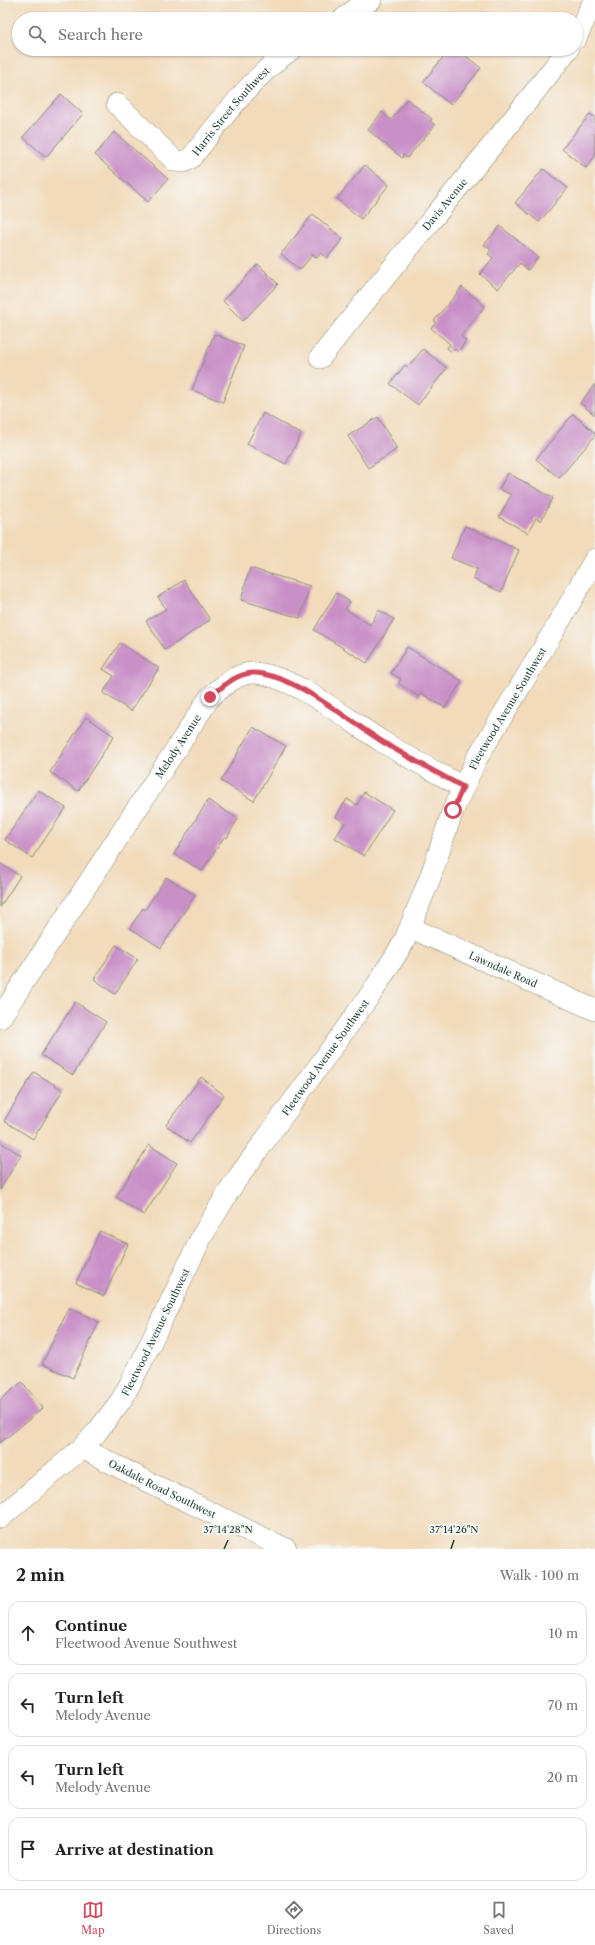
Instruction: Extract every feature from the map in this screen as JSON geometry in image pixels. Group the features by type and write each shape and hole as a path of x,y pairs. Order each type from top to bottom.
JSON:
{"street":[{"path":"352,12 371,0"},
{"path":"583,23 594,0"},
{"name":"Harris Street Southwest","path":"117,104 175,160 184,162 192,158 242,94 282,56"},
{"name":"Davis Avenue","path":"320,358 382,279 530,99 563,56"},
{"name":"Fleetwood Avenue Southwest","path":"0,1518 82,1448 97,1432 122,1399 202,1236 232,1186 373,991 411,928 453,810 477,758 555,629 595,559"},
{"name":"Melody Avenue","path":"0,1018 210,697 226,683 244,674 255,673 279,679 304,691 384,742 463,787"},
{"name":"Lawndale Road","path":"411,928 595,1010"},
{"name":"Oakdale Road Southwest","path":"82,1448 152,1484 286,1549"}],"building":[{"path":"444,56 466,56 481,68 451,105 423,82"},
{"path":"61,94 83,114 46,157 23,137"},
{"path":"407,99 432,119 430,121 435,125 407,158 403,155 402,158 368,130 382,112 391,120"},
{"path":"590,114 595,117 595,156 586,168 562,149"},
{"path":"114,132 168,179 148,202 95,155"},
{"path":"365,165 389,185 361,219 337,199"},
{"path":"543,169 568,188 539,222 515,203"},
{"path":"313,214 343,239 327,258 321,253 317,258 313,254 300,270 281,254"},
{"path":"500,226 538,257 528,270 520,263 498,289 480,274 493,258 488,254 491,250 484,245"},
{"path":"258,264 278,284 243,321 223,301"},
{"path":"462,287 485,306 461,336 466,341 458,352 455,349 452,352 447,348 450,344 431,328 436,322 434,321"},
{"path":"214,334 244,346 223,402 192,390"},
{"path":"423,349 447,368 418,405 390,384 405,365 408,367"},
{"path":"595,384 595,415 580,403"},
{"path":"263,413 301,434 286,464 247,444"},
{"path":"573,414 595,433 595,436 559,478 536,459"},
{"path":"378,417 397,449 368,468 348,436"},
{"path":"508,473 553,498 541,521 536,518 528,533 499,517 511,495 499,489"},
{"path":"465,526 519,550 501,592 473,579 477,569 451,558"},
{"path":"250,568 310,586 300,618 241,600"},
{"path":"184,580 210,620 165,650 146,621 166,609 158,597"},
{"path":"336,593 350,602 345,609 370,625 379,610 394,619 367,663 314,630"},
{"path":"120,643 159,668 131,711 103,693 114,676 103,669"},
{"path":"407,647 462,681 445,708 421,693 419,697 398,683 401,679 391,673"},
{"path":"86,717 114,736 78,791 50,772"},
{"path":"253,727 286,746 254,801 221,781"},
{"path":"38,790 66,808 32,858 5,840"},
{"path":"364,792 393,810 364,856 335,838 345,823 336,817 347,799 357,805"},
{"path":"208,800 238,819 227,838 225,836 202,871 174,854"},
{"path":"0,863 20,876 0,907"},
{"path":"166,877 195,895 161,948 130,928 143,908 145,910"},
{"path":"116,945 138,959 115,994 94,979"},
{"path":"75,1002 106,1022 73,1075 41,1055"},
{"path":"34,1072 63,1090 33,1139 4,1121"},
{"path":"201,1077 224,1095 190,1143 166,1125"},
{"path":"0,1142 21,1155 0,1190"},
{"path":"149,1145 177,1163 144,1215 116,1197"},
{"path":"100,1231 128,1244 104,1296 76,1283"},
{"path":"69,1308 99,1322 73,1378 42,1364"},
{"path":"22,1382 43,1408 0,1443 0,1400"}],"route":[{"path":"210,697 226,683 244,674 255,673 279,679 304,691 384,742 463,787 453,810"}]}
